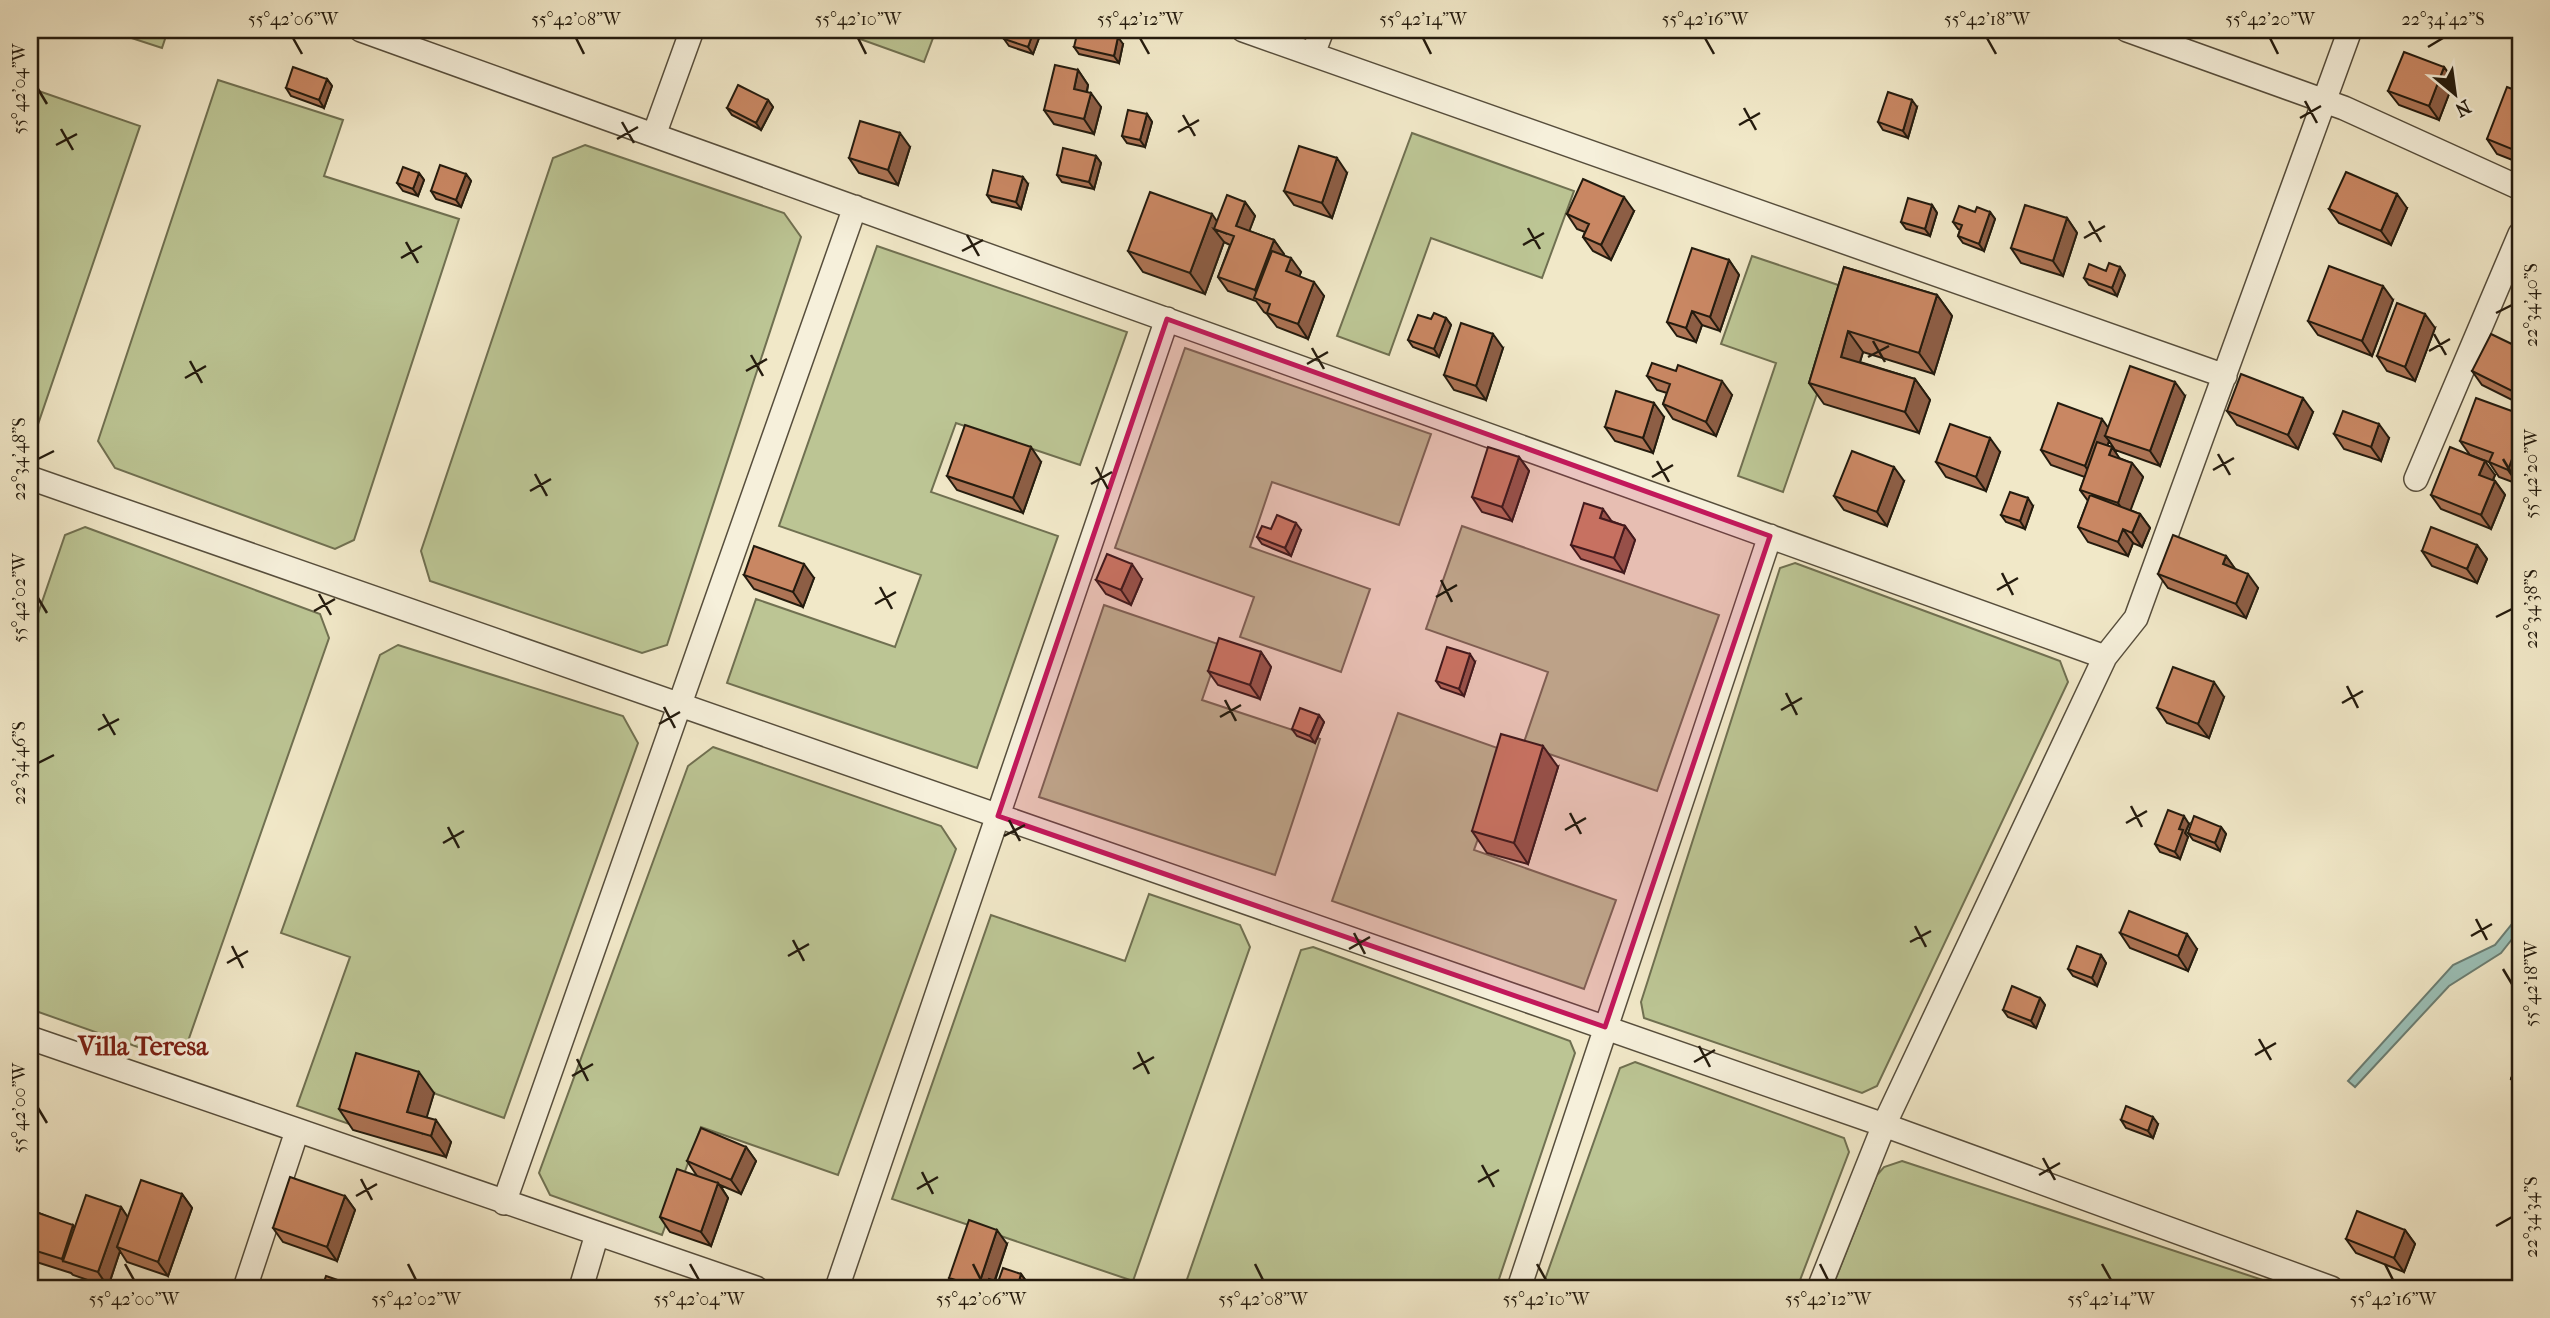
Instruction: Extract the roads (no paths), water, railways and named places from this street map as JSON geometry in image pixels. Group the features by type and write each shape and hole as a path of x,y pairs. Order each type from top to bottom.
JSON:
{"street":[{"path":"361,30 2105,657"},
{"path":"654,135 691,30"},
{"path":"1243,30 2225,376"},
{"path":"1313,54 1322,30"},
{"path":"2127,30 2325,101 2520,188"},
{"path":"1819,1288 1885,1125 2105,657 2137,618 2350,30"},
{"path":"505,1203 856,207"},
{"path":"2416,479 2520,234"},
{"path":"837,1288 1167,319"},
{"path":"30,478 1885,1125 2331,1288"},
{"path":"1519,1288 1770,536"},
{"path":"30,1038 755,1288"},
{"path":"245,1288 297,1131"},
{"path":"581,1288 597,1234"}],"water":[{"path":"2520,914 2520,929 2501,953 2449,986 2355,1087 2348,1081 2453,965 2495,945"}],"district":[{"name":"Villa Teresa","path":"143,1046"}]}
